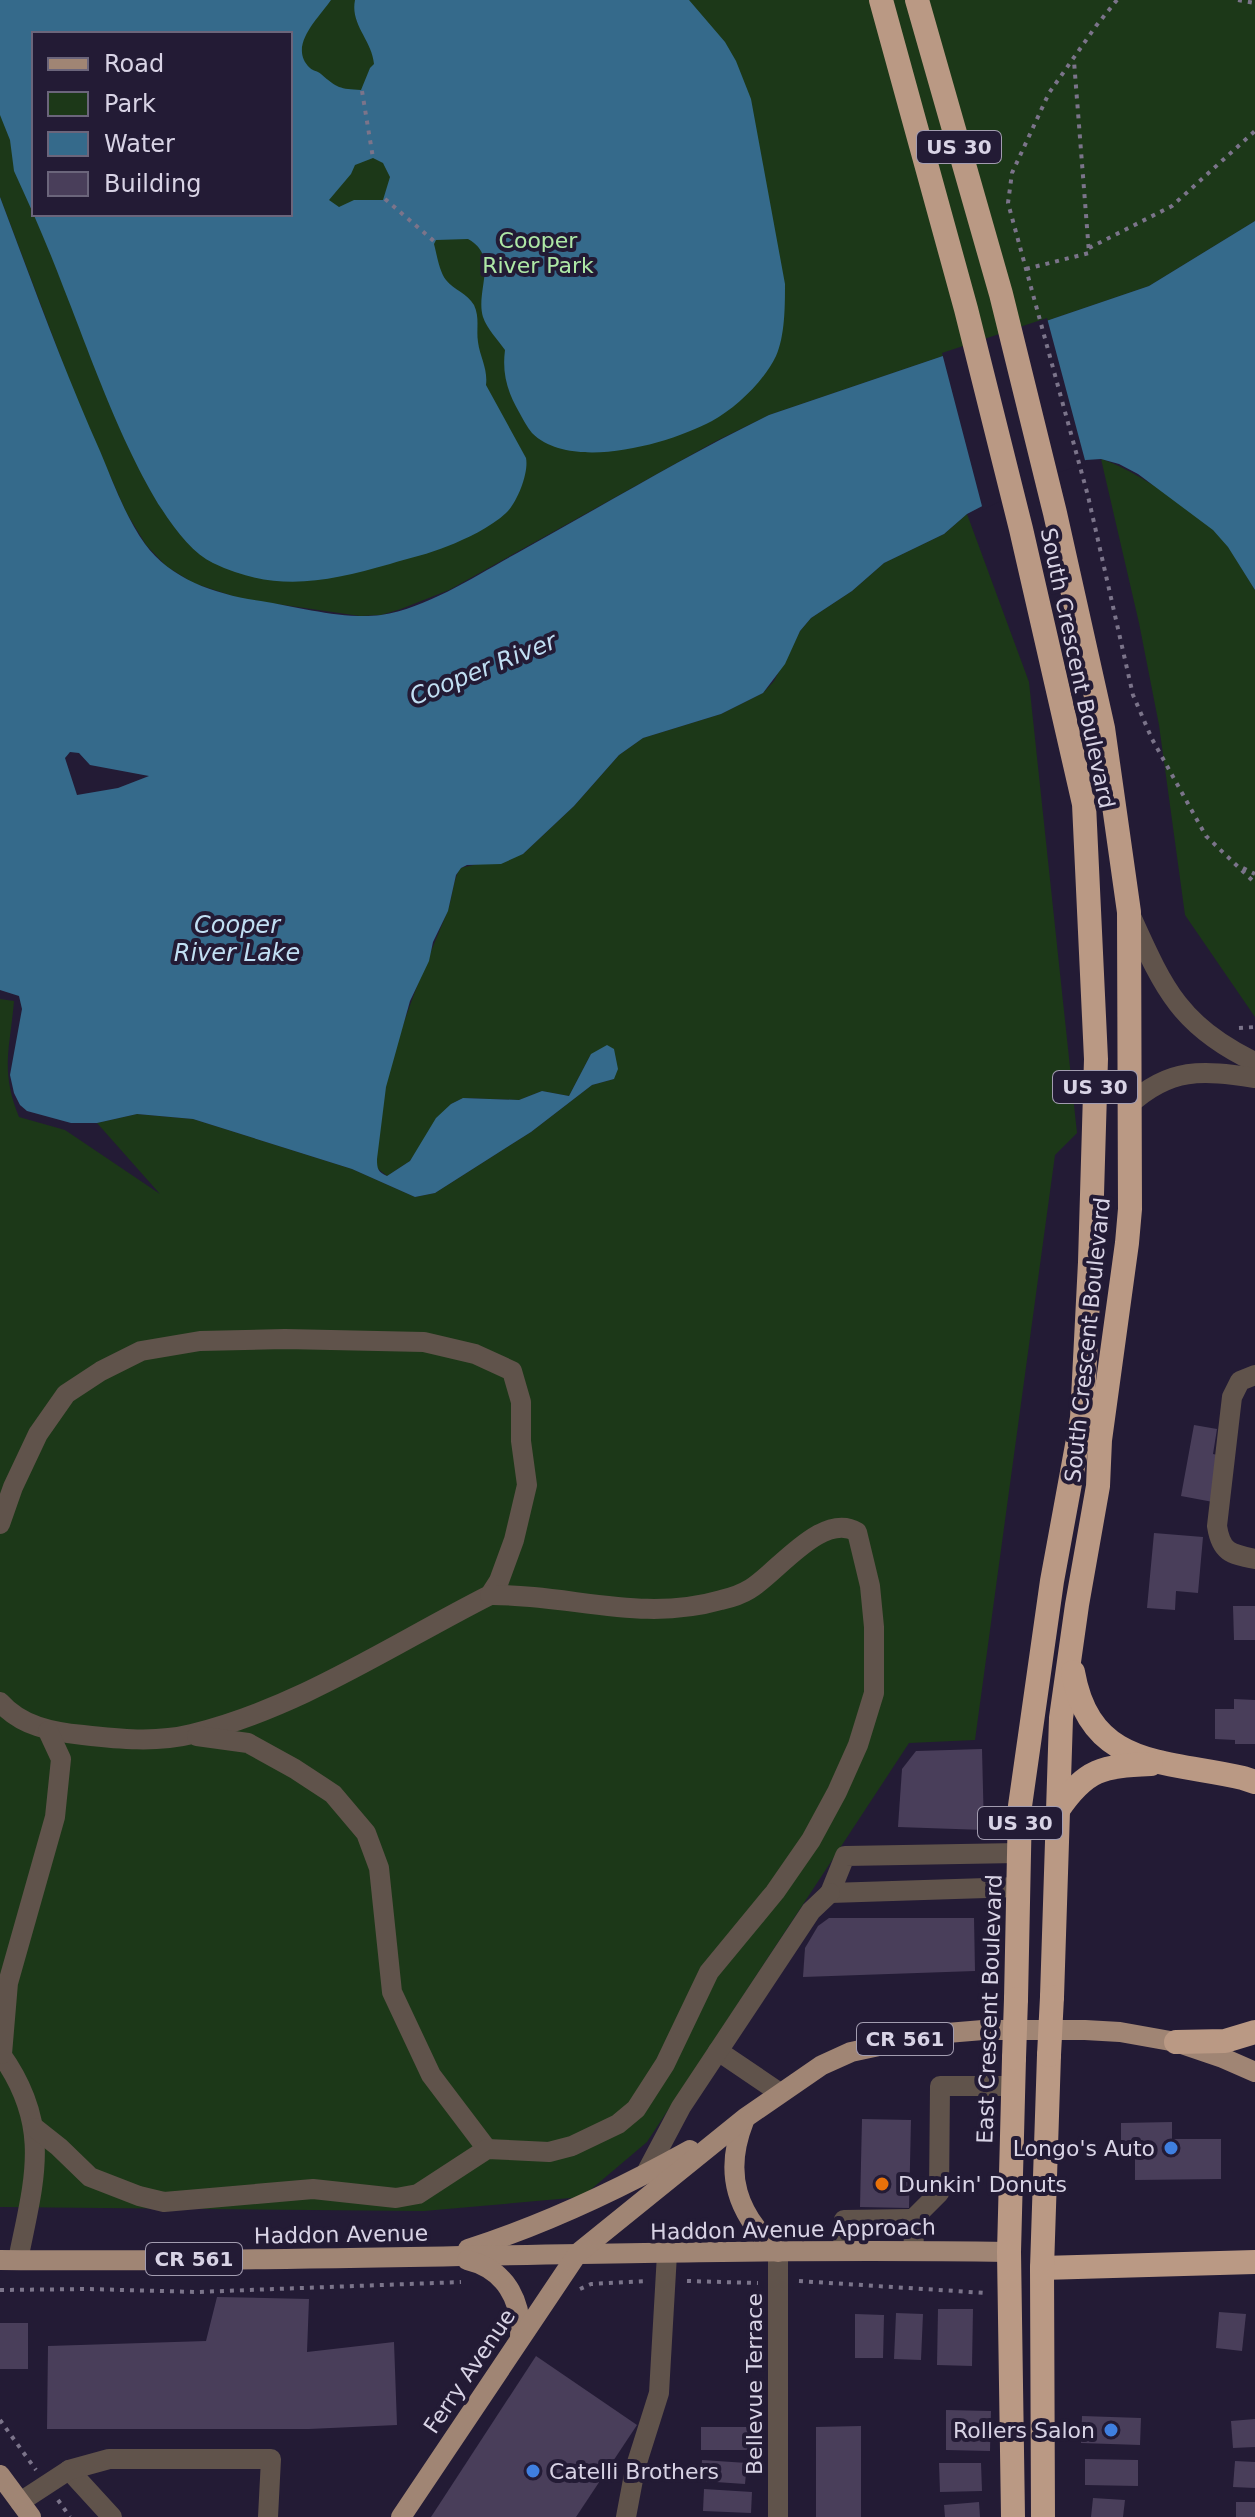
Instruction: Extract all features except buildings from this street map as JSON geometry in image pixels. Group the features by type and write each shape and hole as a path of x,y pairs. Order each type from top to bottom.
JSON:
{"highway":[{"name":"South Crescent Boulevard","path":"881,0 966,309 1021,529 1084,804 1096,1059 1090,1262 1082,1418 1043,1648"},
{"name":"South Crescent Boulevard","path":"917,0 1001,294 1055,513 1103,728 1129,912 1127,1243 1100,1440 1098,1486 1070,1658"},
{"name":"East Crescent Boulevard","path":"1013,2517 1009,2252 1020,1806 1043,1648"},
{"path":"1070,1658 1077,1698 1098,1733 1114,1746 1132,1755 1255,1782"},
{"name":"US 30","path":"1043,2517 1042,2268 1061,1718 1070,1658"},
{"path":"1057,1812 1075,1785 1086,1777 1124,1765 1172,1763"},
{"path":"1176,2042 1225,2041 1255,2032"},
{"path":"1042,2268 1252,2261"}],"main road":[{"name":"Haddon Avenue","path":"9,2260 578,2253 745,2118 822,2065 851,2052 935,2034 983,2030 1131,2033 1176,2042 1255,2072"},
{"name":"Haddon Avenue","path":"443,2257 524,2231 597,2199 745,2118"},
{"path":"745,2118 735,2143 733,2167 738,2194 746,2215 778,2252"},
{"name":"Haddon Avenue Approach","path":"578,2253 1009,2252"},
{"name":"Ferry Avenue","path":"401,2517 578,2253"},
{"path":"443,2257 471,2261 490,2269 503,2281 520,2311 520,2337"},
{"path":"0,2475 25,2509"}],"street":[{"path":"1129,912 1160,981 1187,1017 1232,1051 1255,1062"},
{"path":"1129,1105 1159,1081 1179,1075 1231,1074 1255,1078"},
{"path":"0,1524 13,1487 38,1434 66,1394 101,1371 141,1351 200,1341 424,1342 475,1354 512,1371 521,1402 521,1441 527,1485 514,1540 499,1581 490,1595 326,1683 250,1716 189,1735"},
{"path":"1255,1375 1240,1381 1232,1397 1217,1526 1220,1543 1233,1554 1255,1559"},
{"path":"35,2128 90,2177 164,2202 313,2189 396,2198 418,2194 487,2149 534,2153 572,2146 618,2124 636,2109 665,2064 709,1972 775,1892 811,1840 858,1745 874,1693 874,1627 870,1586 857,1532 850,1528 836,1528 810,1540 750,1589 723,1600 687,1608 605,1608 556,1599 490,1595"},
{"path":"0,1702 9,1712 48,1731 128,1740 189,1735 248,1743 333,1794 366,1833 379,1868 388,1926 392,1992 431,2075 487,2149"},
{"path":"9,2260 36,2171 35,2128 24,2096 1,2054 8,1983 55,1817 61,1759 48,1731"},
{"path":"646,2173 681,2107 811,1911 830,1893 845,1856 1019,1853"},
{"path":"830,1893 1018,1887"},
{"path":"718,2051 780,2093"},
{"path":"843,2250 844,2220 913,2219 939,2193 940,2086 1013,2086"},
{"path":"913,2219 914,2251"},
{"name":"Bellevue Terrace","path":"778,2252 778,2517"},
{"path":"626,2517 635,2469 659,2393 667,2254"},
{"path":"25,2509 69,2470 109,2459 271,2459 268,2517"},
{"path":"69,2470 112,2517"}],"path":[{"path":"1117,0 1049,93 1012,173 1008,203 1088,496 1133,695 1152,739 1206,836 1255,883"},
{"path":"1238,0 1255,3"},
{"path":"1026,269 1089,253 1074,59"},
{"path":"362,91 373,158"},
{"path":"1089,248 1172,206 1255,131"},
{"path":"385,199 435,242"},
{"path":"1237,866 1255,874"},
{"path":"0,2290 197,2292 466,2282"}],"green space":[{"name":"Cooper River Park","path":"0,0 1255,0 1255,221 1149,286 769,415 716,441 449,590 401,609 381,615 360,616 242,599 193,583 166,566 146,545 126,512 78,403 0,197"},
{"path":"1101,459 1149,482 1202,519 1225,542 1255,590 1255,1017 1185,915 1159,725"},
{"path":"967,514 1029,682 1077,1133 1055,1155 975,1740 909,1743 647,2142 582,2197 424,2211 0,2207 0,999 14,1001 8,1072 19,1117 65,1130 160,1194 97,1123 137,1114 193,1119 352,1169 415,1197 435,1193 531,1132 592,1085 614,1079 591,1054 569,1096 542,1091 519,1100 463,1098 451,1104 410,1161 387,1176 377,1168 378,1135 390,1070 409,1007 448,909 460,868 523,854 574,806 619,755 643,738 721,714 763,693 774,681 800,631 811,618 852,591 884,563 944,534"}],"water":[{"path":"0,0 331,0 307,32 302,51 304,60 311,69 335,85 361,90 374,64 358,25 355,0 689,0 725,42 751,99 785,284 784,321 779,348 764,375 740,401 721,416 694,430 620,450 571,451 549,445 532,433 515,404 505,374 505,350 483,317 483,255 478,246 468,239 436,240 434,244 444,276 474,305 486,385 526,458 524,479 514,502 506,513 486,528 434,551 322,580 301,582 258,578 213,563 189,545 167,516 145,480 106,397 33,216 292,216 292,32 32,32 32,213 14,171 10,140 0,115","holes":["373,158 383,163 390,177 383,200 354,200 339,207 329,200 355,165"]},
{"name":"Cooper River Lake","path":"0,197 115,487 145,544 168,567 212,590 353,616 399,611 452,589 769,415 1149,286 1255,221 1255,590 1228,547 1213,530 1138,474 1101,459 1086,460 1048,472 967,514 944,534 884,563 852,591 811,618 800,631 785,664 763,693 721,714 643,738 619,755 574,806 523,854 501,864 461,868 456,875 448,911 433,942 429,961 410,1001 386,1087 377,1159 380,1172 387,1176 410,1161 436,1118 463,1098 519,1100 542,1091 569,1096 591,1054 607,1045 614,1049 618,1069 614,1079 592,1085 531,1132 435,1193 415,1197 352,1169 193,1119 137,1114 97,1123 71,1123 27,1111 14,1093 10,1075 22,1009 19,996 0,990","holes":["70,752 79,753 90,765 149,776 118,788 77,795 65,758"]}],"pier":[{"path":"1047,318 1086,464 1050,475 983,510 942,353"}],"place":[{"name":"Longo's Auto","path":"1171,2148"},
{"name":"Dunkin' Donuts","path":"882,2184"},
{"name":"Rollers Salon","path":"1111,2430"},
{"name":"Catelli Brothers","path":"533,2471"}],"water label":[{"name":"Cooper River","path":"483,669"}]}
